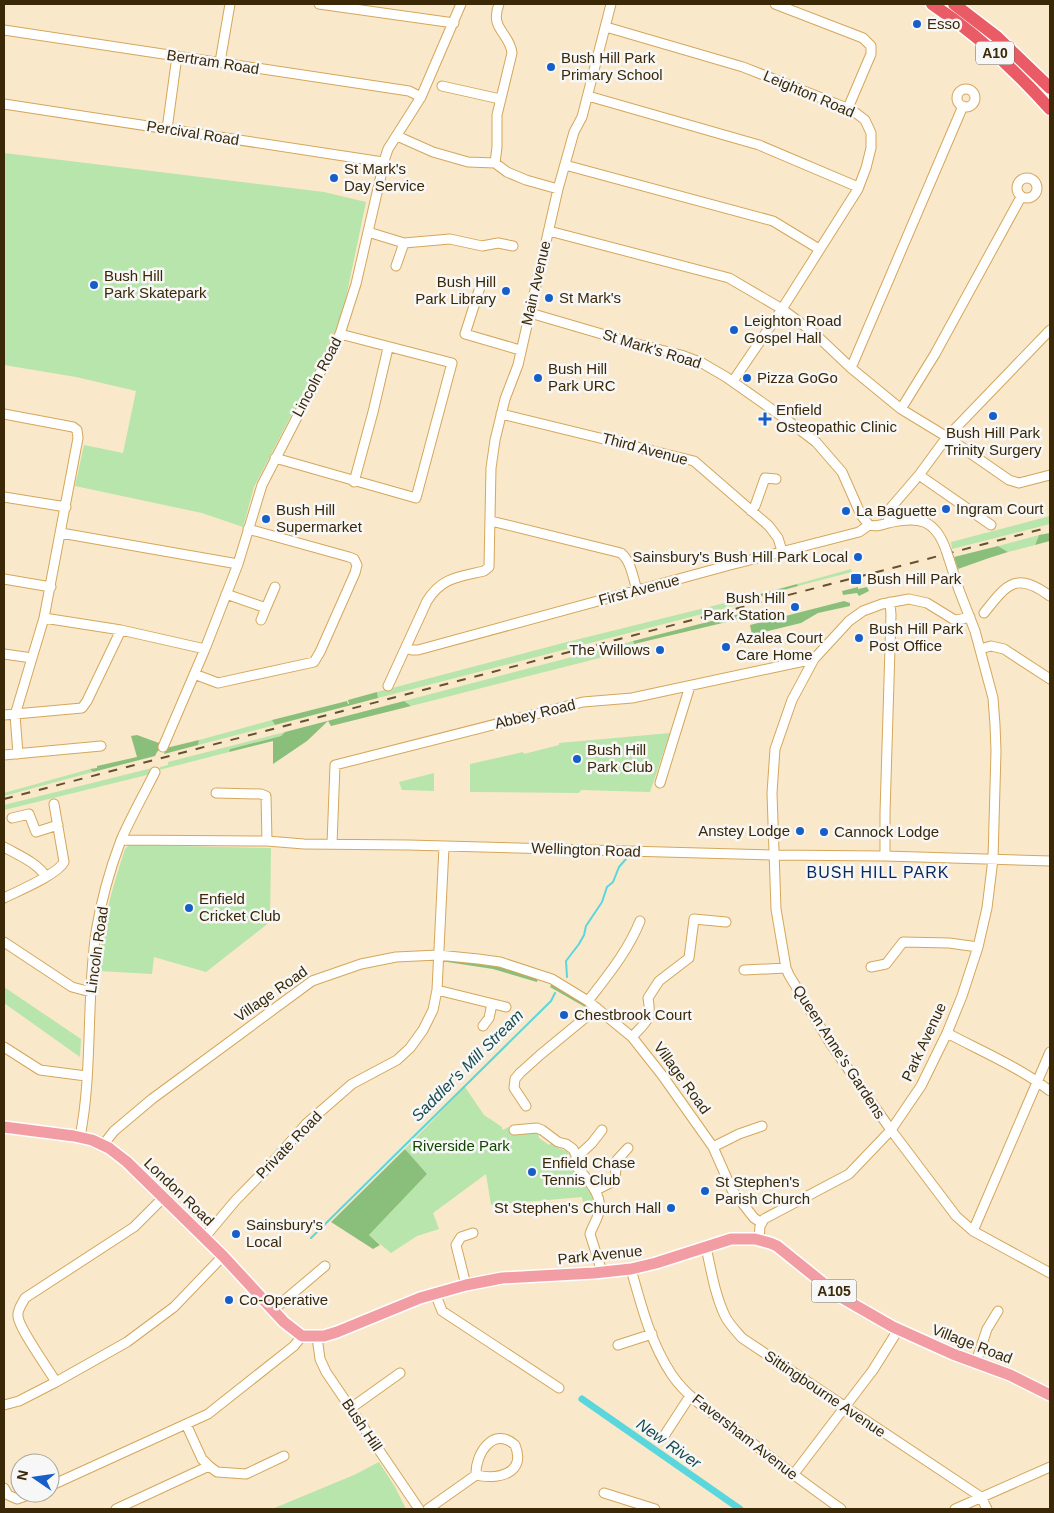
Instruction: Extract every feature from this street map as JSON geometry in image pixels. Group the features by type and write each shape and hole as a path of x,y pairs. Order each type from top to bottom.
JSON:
{"highway":[{"name":"A10","path":"932,4 994,51 1050,109"},
{"name":"A10","path":"954,4 997,37 1050,88"}],"main road":[{"name":"London Road","path":"4,1127 80,1137 109,1148 122,1158 223,1256 284,1322 302,1336"},
{"name":"Park Avenue","path":"302,1336 324,1336 348,1328 398,1306 435,1293 466,1285 515,1276 631,1269 732,1239 759,1240"},
{"name":"Village Road","path":"759,1240 777,1246 839,1296 898,1330 926,1343 1010,1375 1050,1395"}],"street":[{"path":"220,62 230,4"},
{"path":"319,4 454,23"},
{"name":"Lincoln Road","path":"163,747 205,649 238,564 262,485 340,334 355,290 383,162 388,149 421,97 461,4"},
{"path":"495,164 497,147 496,119 512,50 497,24 496,10 499,4"},
{"name":"Main Avenue","path":"406,648 427,601 439,585 446,581 484,571 489,567 491,468 495,440 501,414 518,365 558,189 574,132 582,118 611,4"},
{"path":"774,4 863,38 870,46 870,54 848,108"},
{"name":"Leighton Road","path":"606,27 742,67 848,108 865,120 871,133 871,148 866,168 858,187 782,309 732,381"},
{"name":"Bertram Road","path":"4,30 409,91 421,97"},
{"path":"166,129 177,56"},
{"path":"448,84 500,99"},
{"path":"588,96 759,144 858,187"},
{"name":"Percival Road","path":"4,104 383,162"},
{"path":"851,368 963,106"},
{"path":"397,136 433,152 468,162 495,164 507,172 526,180 558,189"},
{"path":"565,165 773,221 819,249"},
{"path":"901,409 936,354 1022,197"},
{"path":"549,231 729,278 782,309 814,333 851,368 901,409 1015,482 1019,483 1050,475"},
{"path":"368,232 404,243 450,239 482,246 498,243 513,246"},
{"path":"396,266 404,243"},
{"path":"481,284 465,334 520,350"},
{"name":"St Mark's Road","path":"530,313 629,342 682,355 702,363 732,381 816,442 842,472 861,514 869,525"},
{"path":"889,523 888,511 919,475 947,437 1050,330"},
{"path":"275,458 354,482 416,498 418,495 452,363 388,348 340,334"},
{"path":"354,482 388,348"},
{"path":"4,414 73,426 77,430 78,438 44,618 15,715 18,754"},
{"name":"Third Avenue","path":"501,414 694,461 774,531 782,551"},
{"path":"919,475 991,525"},
{"path":"751,511 755,506 765,478 776,479"},
{"path":"4,497 66,507"},
{"name":"First Avenue","path":"406,648 418,650 782,551 859,532 869,525 877,526 909,519 922,520 937,530 970,617"},
{"path":"491,521 621,552 625,556 637,590"},
{"path":"194,674 218,683 314,662 355,572 357,565 354,559 350,557 248,529"},
{"path":"61,533 238,564"},
{"path":"4,579 51,587"},
{"path":"984,613 998,596 1008,587 1017,583 1026,582 1033,584 1050,596"},
{"path":"261,620 275,587"},
{"path":"226,594 266,608"},
{"name":"Queen Anne's Gardens","path":"970,617 953,619 927,602 920,600 910,599 890,602 863,611 849,621 814,659 792,700 775,749 772,793 776,909 786,968 830,1044 891,1130 956,1216 973,1231 1050,1273"},
{"path":"885,856 890,602"},
{"name":"Park Avenue","path":"762,1223 764,1219 849,1174 891,1130 922,1086 962,996 978,947 987,908 992,859 996,751 993,698 970,617"},
{"path":"44,618 121,630 205,649"},
{"path":"4,715 82,708 121,630"},
{"path":"980,649 991,646 1004,649 1050,679"},
{"path":"388,686 406,648"},
{"path":"4,654 32,658"},
{"name":"Abbey Road","path":"332,844 335,765 583,702 632,698 814,659"},
{"path":"663,780 690,686"},
{"path":"4,754 101,746"},
{"name":"Lincoln Road","path":"80,1137 96,933 99,918 121,840 155,772"},
{"path":"216,793 261,794 266,796 267,841"},
{"path":"4,898 46,877 61,867 64,862 54,804"},
{"path":"12,818 29,814 36,832 58,825"},
{"name":"Wellington Road","path":"121,840 267,841 304,844 1050,861"},
{"path":"4,846 42,871 46,877"},
{"name":"Private Road","path":"204,1238 235,1201 306,1124 352,1084 397,1060 410,1048 423,1030 433,1010 437,990 444,847"},
{"path":"632,1037 647,1022 650,1012 648,998 659,981 689,958 694,919 726,922"},
{"path":"588,1001 633,939 640,921"},
{"path":"4,942 72,988 91,992"},
{"path":"871,967 886,964 903,942 949,943 978,947"},
{"name":"Village Road","path":"103,1145 114,1131 152,1099 312,981 361,964 396,957 438,955 500,962 552,979 588,1001 632,1037 665,1079 713,1147 732,1190 754,1218 762,1223"},
{"path":"744,970 786,968"},
{"path":"437,990 506,1007"},
{"path":"483,1026 490,1018 492,1004"},
{"path":"526,1106 514,1088 515,1079 540,1055 597,1008"},
{"path":"946,1033 1009,1065 1050,1091"},
{"path":"4,1047 40,1070 86,1076"},
{"path":"973,1231 1050,1052"},
{"path":"713,1147 739,1134 762,1126"},
{"path":"514,1130 537,1128 542,1130 558,1142 566,1144 573,1149 577,1157"},
{"path":"602,1130 577,1157 575,1162 576,1166 596,1190 599,1213 590,1234 602,1272"},
{"path":"596,1190 612,1182 615,1177 618,1160 628,1148"},
{"path":"56,1382 26,1335 17,1317 25,1298 134,1227 163,1198"},
{"path":"759,1240 762,1223"},
{"path":"466,1285 456,1245 461,1237 473,1233"},
{"name":"Sittingbourne Avenue","path":"706,1247 725,1317 742,1338 981,1497 987,1509"},
{"path":"4,1405 19,1401 127,1342 174,1307 223,1256"},
{"path":"273,1310 325,1266"},
{"name":"Faversham Avenue","path":"631,1269 652,1334 672,1376 690,1396 793,1475 841,1509"},
{"path":"435,1293 442,1311 559,1388"},
{"path":"976,1362 987,1329 998,1311"},
{"path":"793,1475 873,1370 898,1330"},
{"path":"618,1345 652,1334"},
{"path":"60,1481 215,1409 294,1346 302,1336"},
{"name":"Bush Hill","path":"317,1336 323,1365 419,1509"},
{"path":"351,1408 400,1373"},
{"path":"664,1436 690,1396"},
{"path":"186,1424 202,1459 217,1472 246,1474 284,1456"},
{"path":"428,1509 476,1475 497,1477 510,1471 515,1467 519,1458 516,1446 505,1438 492,1441 486,1446 477,1460 476,1475"},
{"path":"116,1509 209,1466"},
{"path":"955,1509 1050,1467"},
{"path":"604,1493 654,1509"}],"green space":[{"path":"4,153 324,192 366,202 343,312 254,487 243,527 202,513 75,486 84,445 123,453 136,391 76,377 4,365"},
{"path":"1050,516 1050,524 952,549 951,542"},
{"path":"1050,533 1050,541 1035,545 1039,535"},
{"path":"1039,535 1035,545 1008,552 998,546"},
{"path":"998,546 1008,552 958,569 954,557"},
{"path":"851,569 852,572 798,586 797,584"},
{"path":"797,584 798,586 749,600 749,597"},
{"path":"858,587 858,589 867,587 869,591 859,596 857,593 843,595 842,591"},
{"path":"749,597 750,601 745,603 378,698 377,692"},
{"path":"844,601 850,603 850,606 818,613 801,623 752,635 750,625"},
{"path":"747,612 748,617 634,644 633,641"},
{"path":"633,641 635,649 411,706 404,701"},
{"path":"377,692 378,698 275,725 272,720 347,701 349,704 348,700"},
{"path":"404,701 411,706 331,726 328,721 307,741 273,764 273,741 229,752 230,749 281,736 285,732"},
{"path":"272,720 275,725 198,745 199,740"},
{"path":"285,732 281,736 230,749 229,752 159,770 160,767 168,765 168,762"},
{"name":"Bush Hill Park Club","path":"670,733 650,792 581,790 579,793 470,792 470,764 523,752 524,754 559,745 559,743"},
{"path":"137,735 159,743 160,749 155,756 93,772 90,769 137,757 131,736"},
{"path":"199,740 198,745 164,754 166,748"},
{"path":"154,768 151,774 4,810 4,805"},
{"path":"90,769 93,772 4,796 4,793"},
{"path":"434,773 434,791 402,790 399,782"},
{"name":"Enfield Cricket Club","path":"132,845 271,848 270,922 206,972 154,957 152,974 99,971 104,924 111,894 125,849"},
{"path":"447,957 495,964 538,978 537,982 493,969 447,962"},
{"path":"552,983 587,1004 585,1007 550,987"},
{"path":"4,987 81,1039 80,1057 4,1003"},
{"name":"Riverside Park","path":"465,1087 484,1115 502,1127 502,1130 509,1127 510,1135 538,1132 539,1138 549,1145 552,1142 558,1145 558,1148 567,1151 574,1171 592,1196 595,1208 594,1214 585,1215 582,1197 491,1205 486,1174 433,1213 439,1229 417,1236 391,1253 369,1235 427,1174 405,1149"},
{"path":"405,1149 427,1174 369,1235 380,1245 373,1249 331,1222"},
{"path":"379,1462 406,1509 272,1509 354,1475"}],"waterway":[{"name":"Saddler's Mill Stream","path":"567,977 566,961 579,944 586,926 602,902 607,887 613,882 619,867 626,859"},
{"name":"Saddler's Mill Stream","path":"311,1238 551,1001 555,993"},
{"name":"New River","path":"582,1399 740,1509"}],"railway":[{"path":"4,799 1050,527"}],"place":[{"name":"Esso","path":"917,24"},
{"name":"Bush Hill Park Primary School","path":"551,67"},
{"name":"St Mark's Day Service","path":"334,178"},
{"name":"Bush Hill Park Skatepark","path":"94,285"},
{"name":"Bush Hill Park Library","path":"506,291"},
{"name":"St Mark's","path":"549,298"},
{"name":"Leighton Road Gospel Hall","path":"734,330"},
{"name":"Bush Hill Park URC","path":"538,378"},
{"name":"Pizza GoGo","path":"747,378"},
{"name":"Bush Hill Park Trinity Surgery","path":"993,416"},
{"name":"Enfield Osteopathic Clinic","path":"765,419"},
{"name":"Ingram Court","path":"946,509"},
{"name":"La Baguette","path":"846,511"},
{"name":"Bush Hill Supermarket","path":"266,519"},
{"name":"Sainsbury's Bush Hill Park Local","path":"858,557"},
{"name":"Bush Hill Park","path":"856,579"},
{"name":"Bush Hill Park Station","path":"795,607"},
{"name":"Bush Hill Park Post Office","path":"859,638"},
{"name":"Azalea Court Care Home","path":"726,647"},
{"name":"The Willows","path":"660,650"},
{"name":"Bush Hill Park Club","path":"577,759"},
{"name":"Anstey Lodge","path":"800,831"},
{"name":"Cannock Lodge","path":"824,832"},
{"name":"Enfield Cricket Club","path":"189,908"},
{"name":"Chestbrook Court","path":"564,1015"},
{"name":"Enfield Chase Tennis Club","path":"532,1172"},
{"name":"St Stephen's Parish Church","path":"705,1191"},
{"name":"St Stephen's Church Hall","path":"671,1208"},
{"name":"Sainsbury's Local","path":"236,1234"},
{"name":"Co-Operative","path":"229,1300"}],"district":[{"name":"BUSH HILL PARK","path":"878,872"}]}
